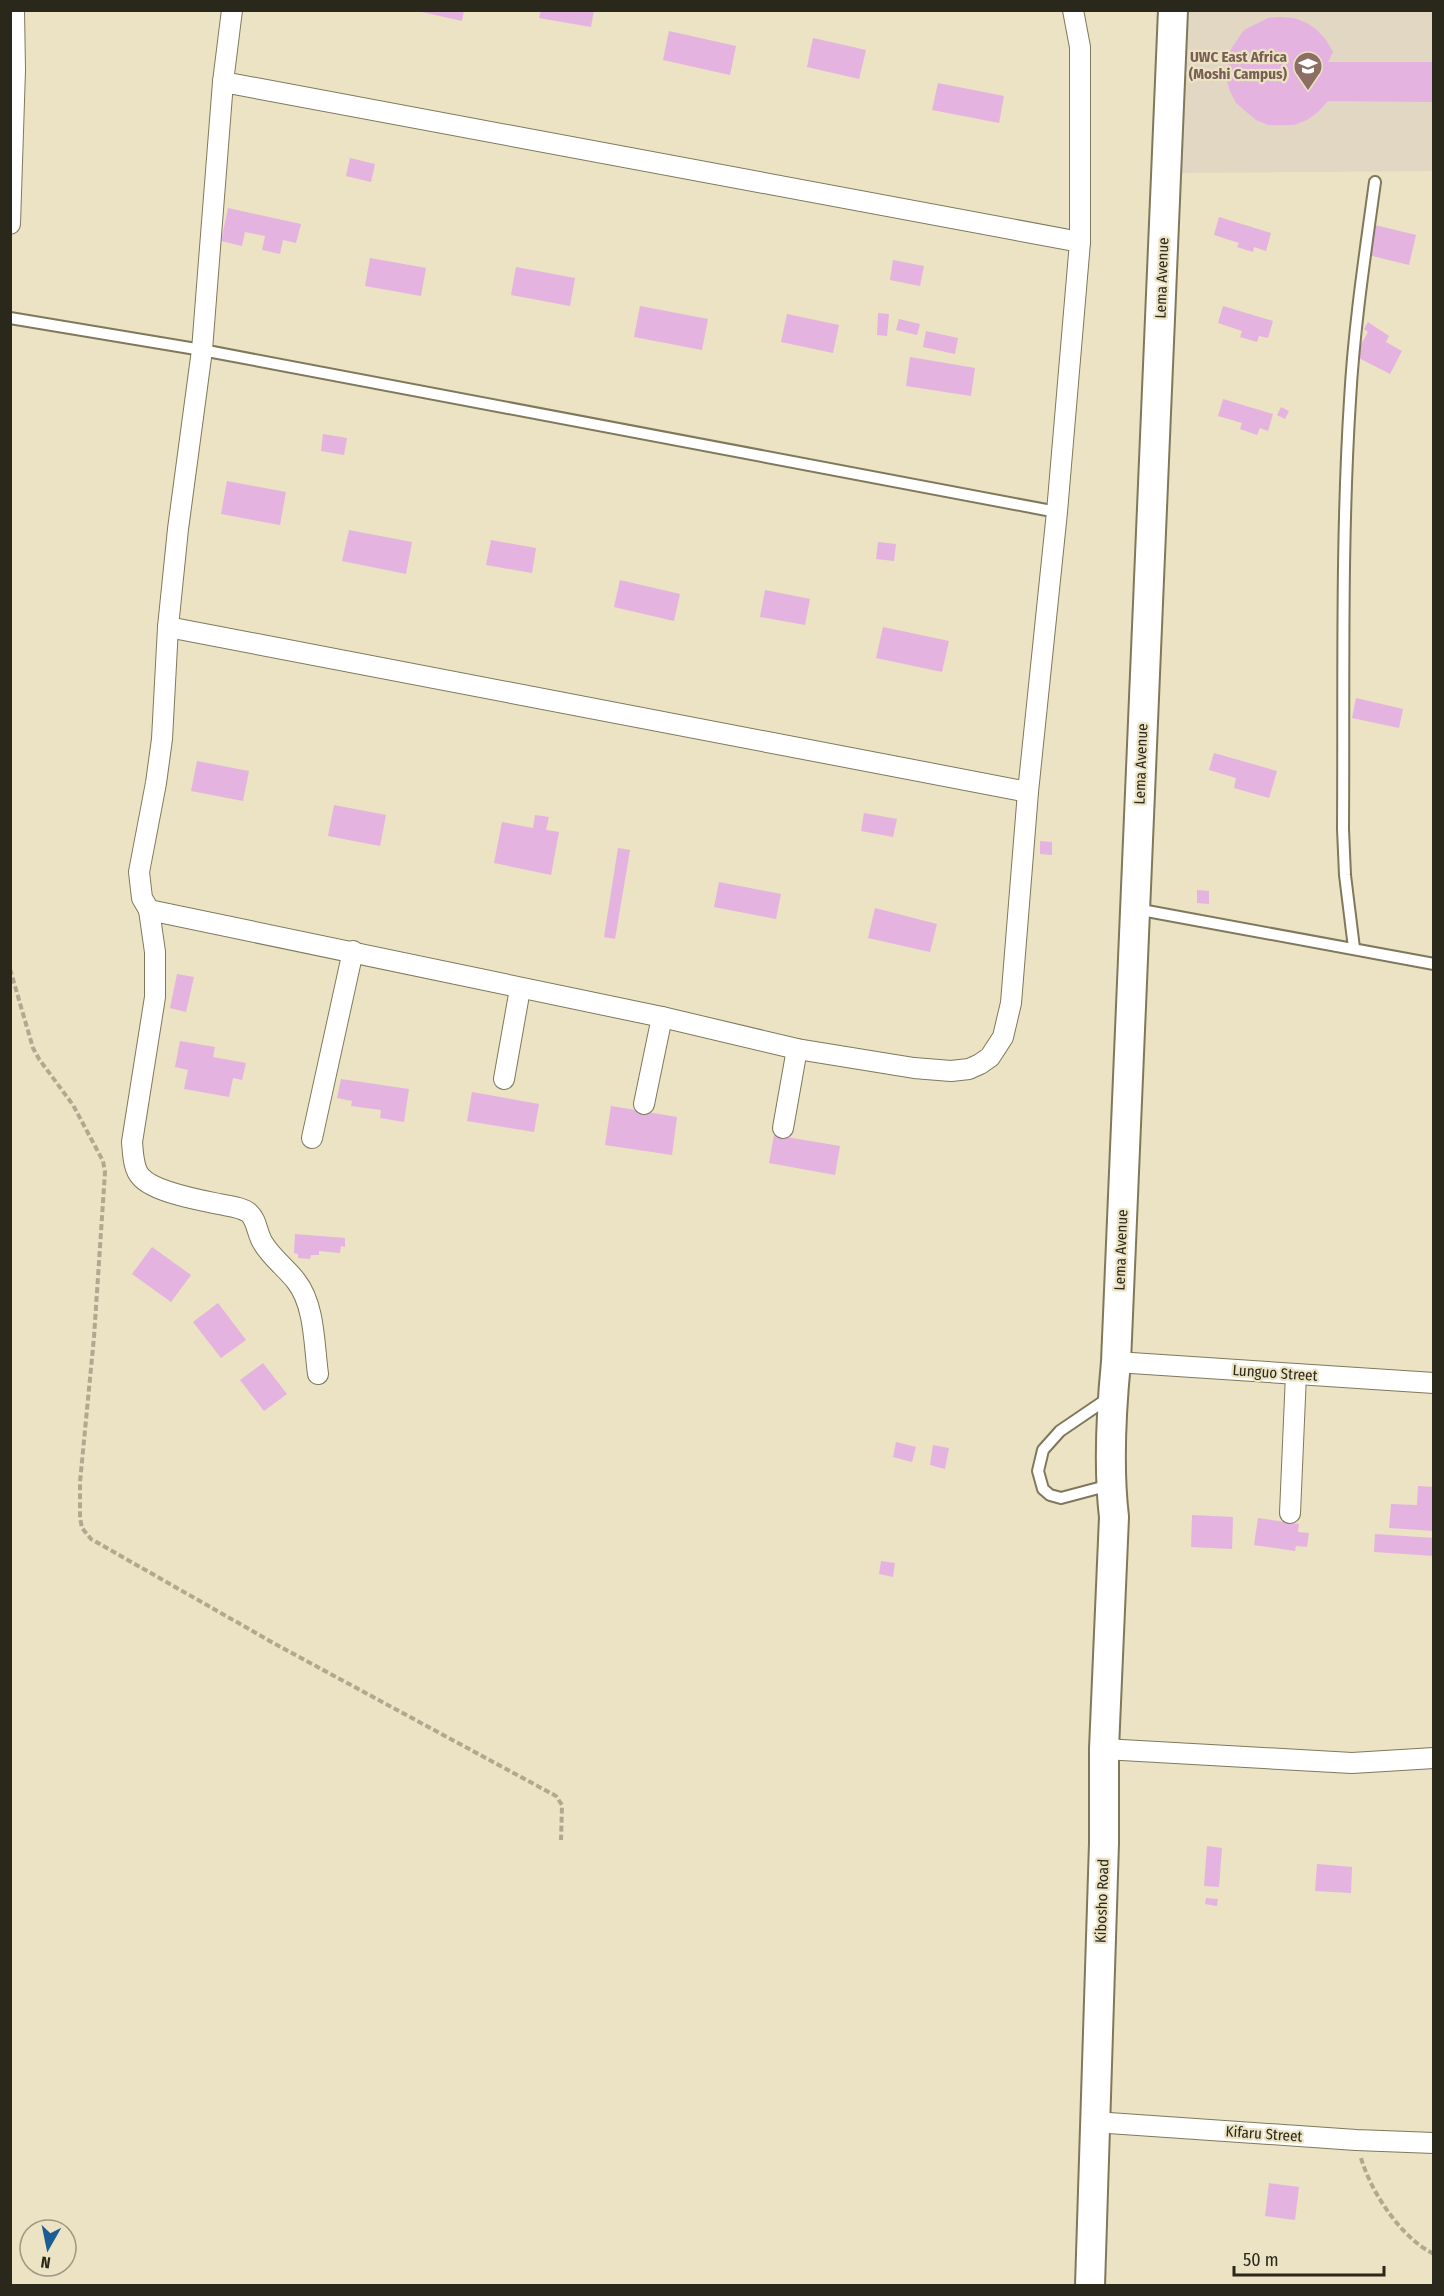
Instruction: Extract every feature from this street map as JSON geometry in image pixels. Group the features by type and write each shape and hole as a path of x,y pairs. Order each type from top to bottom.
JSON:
{"main road":[{"name":"Lema Avenue","path":"1114,1517 1110,1485 1113,1394 1173,10"},
{"name":"Kibosho Road","path":"1090,2286 1104,1843 1104,1749 1114,1517"}],"street":[{"path":"10,224 15,93 14,10"},
{"path":"232,10 223,82 202,350 178,529 168,627 162,740 139,872 142,898 149,910 156,976 155,997 132,1142 133,1157 139,1176 149,1184 210,1203 243,1209 253,1218 263,1244 297,1282 303,1293 308,1305 318,1374"},
{"path":"149,910 662,1017 797,1049 914,1068 951,1071 969,1069 990,1057 1004,1037 1011,1003 1028,792 1057,512 1080,242 1081,58 1073,10"},
{"path":"223,82 1080,242"},
{"path":"168,627 1028,792"},
{"path":"312,1138 353,951"},
{"path":"504,1079 520,989"},
{"path":"644,1104 662,1017"},
{"path":"783,1128 797,1049"},
{"name":"Lunguo Street","path":"1116,1362 1434,1383"},
{"path":"1290,1513 1296,1374"},
{"path":"1104,1749 1352,1763 1434,1758"},
{"name":"Kifaru Street","path":"1094,2122 1356,2140 1434,2143"}],"lane":[{"path":"1354,948 1342,829 1346,522 1350,390 1358,305 1375,182"},
{"path":"10,318 202,350 1057,512"},
{"path":"1134,909 1434,964"},
{"path":"1110,1485 1061,1498 1050,1495 1043,1488 1038,1471 1043,1450 1060,1431 1113,1394"}],"path":[{"path":"10,969 33,1048 73,1105 103,1161 105,1172 81,1482 82,1528 91,1539 277,1645 556,1796 562,1805 561,1840"},
{"path":"1356,2140 1365,2171 1374,2191 1405,2231 1427,2250 1434,2253"}],"shaded area":[{"name":"UWC East Africa (Moshi Campus)","path":"1186,11 1433,11 1433,171 1180,173"}],"building":[{"path":"413,10 464,10 462,21"},
{"path":"541,10 594,10 591,27 539,18"},
{"path":"1268,18 1294,18 1317,30 1333,52 1328,62 1434,62 1434,102 1328,101 1307,120 1294,125 1268,125 1256,120 1236,103 1230,91 1226,78 1229,52 1244,30"},
{"path":"669,31 736,46 730,75 663,60"},
{"path":"813,38 866,50 859,79 807,67"},
{"path":"938,83 1004,96 999,123 932,110"},
{"path":"350,158 375,164 371,182 346,176"},
{"path":"228,208 301,224 296,243 283,240 280,254 262,250 265,236 245,232 242,246 221,241"},
{"path":"1219,217 1271,233 1266,251 1254,247 1253,252 1237,247 1239,243 1214,235"},
{"path":"1375,225 1416,235 1409,265 1368,255"},
{"path":"370,258 426,268 421,296 365,286"},
{"path":"893,260 924,266 920,286 890,280"},
{"path":"516,267 575,278 570,306 511,295"},
{"path":"640,306 708,319 702,350 634,337"},
{"path":"1223,306 1273,321 1268,338 1259,336 1257,342 1240,337 1242,331 1218,323"},
{"path":"878,313 889,314 887,336 877,335"},
{"path":"787,314 839,325 833,353 781,342"},
{"path":"899,319 920,324 917,335 896,330"},
{"path":"1368,322 1389,336 1386,342 1402,351 1390,374 1355,356 1368,332 1364,329"},
{"path":"926,331 958,338 955,354 923,347"},
{"path":"910,357 975,368 971,396 906,386"},
{"path":"1223,399 1273,414 1268,431 1260,428 1257,435 1240,429 1242,423 1218,416"},
{"path":"1281,407 1289,411 1285,419 1277,415"},
{"path":"323,434 347,438 344,455 321,451"},
{"path":"227,481 286,492 280,525 221,514"},
{"path":"349,530 412,542 406,574 342,561"},
{"path":"491,540 536,548 532,573 486,565"},
{"path":"878,542 896,544 894,561 876,559"},
{"path":"620,580 680,594 674,621 614,607"},
{"path":"765,590 810,599 805,625 760,617"},
{"path":"883,627 949,641 942,672 876,658"},
{"path":"1356,698 1403,709 1399,728 1352,718"},
{"path":"1214,753 1277,771 1269,798 1234,788 1236,778 1209,770"},
{"path":"197,761 249,771 243,801 191,791"},
{"path":"334,805 386,815 380,846 328,836"},
{"path":"864,813 897,819 893,837 861,831"},
{"path":"535,815 549,817 546,830 559,832 551,875 494,863 502,822 533,828"},
{"path":"1040,841 1052,842 1052,855 1040,854"},
{"path":"618,848 630,850 615,939 604,937"},
{"path":"719,882 781,894 776,919 714,907"},
{"path":"1197,890 1209,891 1209,904 1197,903"},
{"path":"875,908 937,924 930,952 868,938"},
{"path":"177,974 194,977 186,1012 170,1008"},
{"path":"180,1041 215,1047 213,1057 246,1063 242,1080 233,1078 229,1097 184,1089 188,1070 175,1067"},
{"path":"341,1079 409,1089 404,1122 380,1118 381,1110 351,1106 352,1101 337,1098"},
{"path":"472,1092 539,1104 534,1132 467,1121"},
{"path":"611,1106 677,1117 672,1155 605,1145"},
{"path":"774,1135 840,1146 835,1175 769,1163"},
{"path":"295,1234 345,1238 345,1247 341,1246 340,1253 319,1251 319,1255 311,1255 310,1259 298,1258 298,1254 294,1253"},
{"path":"152,1247 191,1275 171,1302 132,1274"},
{"path":"218,1303 246,1340 221,1358 193,1322"},
{"path":"263,1363 287,1394 264,1411 240,1380"},
{"path":"896,1442 916,1447 912,1462 893,1457"},
{"path":"933,1445 949,1448 945,1469 930,1465"},
{"path":"1418,1486 1434,1487 1434,1531 1389,1528 1391,1504 1417,1505"},
{"path":"1192,1515 1233,1517 1232,1549 1191,1547"},
{"path":"1258,1518 1299,1524 1298,1532 1309,1533 1307,1547 1296,1546 1295,1551 1254,1545"},
{"path":"1375,1534 1434,1538 1434,1556 1374,1552"},
{"path":"881,1561 895,1563 893,1577 879,1574"},
{"path":"1207,1846 1222,1848 1219,1887 1204,1886"},
{"path":"1317,1864 1352,1867 1351,1893 1315,1891"},
{"path":"1206,1898 1218,1899 1217,1906 1205,1904"},
{"path":"1269,2183 1299,2187 1295,2220 1265,2216"}],"place":[{"name":"UWC East Africa (Moshi Campus)","path":"1308,92"}]}
